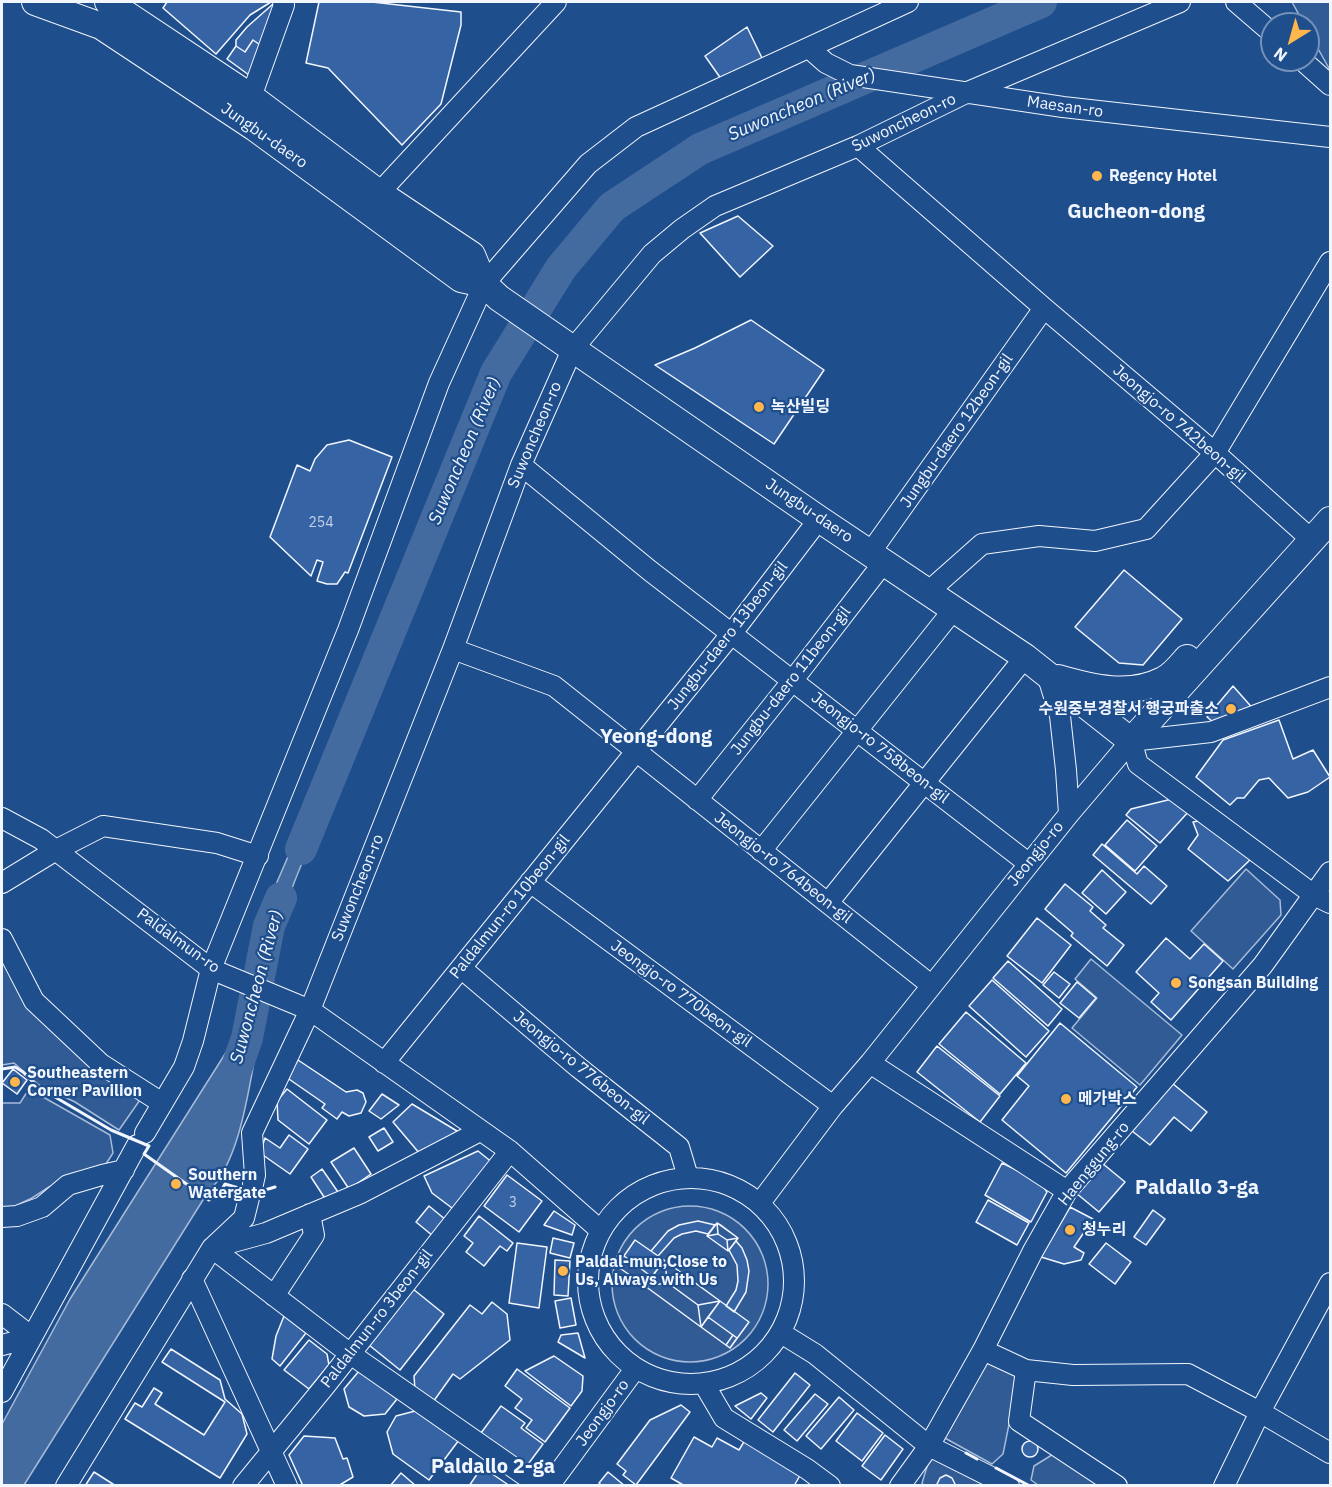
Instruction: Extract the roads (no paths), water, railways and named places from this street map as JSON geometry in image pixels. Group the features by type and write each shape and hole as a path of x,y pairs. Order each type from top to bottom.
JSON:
{"main road":[{"name":"Jungbu-daero","path":"35,2 101,26 255,128 461,279 491,291 568,347 819,519 1026,657 1131,741"},
{"name":"Jungbu-daero","path":"108,2 251,97 379,193 472,255 491,291"},
{"name":"Jeongjo-ro","path":"1131,741 1330,520"},
{"path":"1047,674 1108,690 1147,685 1165,680 1200,643 1228,634"}],"street":[{"path":"379,193 556,2"},
{"path":"2,1392 141,1139 184,1067 215,971 348,630 439,383 491,291 588,164 636,127 908,2"},
{"name":"Suwoncheon-ro","path":"66,1485 212,1248 244,1218 255,1175 252,1133 453,649 521,465 568,347 652,254 682,229 716,206 858,146 962,91 1180,2"},
{"path":"1236,2 1260,23"},
{"path":"251,97 284,3"},
{"name":"Maesan-ro","path":"809,48 826,63 850,75 1063,107 1330,137"},
{"path":"1315,72 1330,85"},
{"name":"Jeongjo-ro 742beon-gil","path":"858,146 1215,453 1313,541"},
{"path":"929,591 982,544 1039,536 1095,541 1146,529 1215,453 1330,262"},
{"name":"Jungbu-daero 12beon-gil","path":"877,557 1044,308"},
{"name":"Jeongjo-ro 758beon-gil","path":"521,465 649,570 1028,863"},
{"name":"Jungbu-daero 13beon-gil","path":"635,752 732,633 819,519"},
{"name":"Jungbu-daero 11beon-gil","path":"697,800 794,681 877,557"},
{"path":"761,851 954,609"},
{"name":"Jeongjo-ro 764beon-gil","path":"453,649 554,686 931,985"},
{"path":"828,903 1026,657"},
{"path":"1047,674 1060,716 1069,814"},
{"path":"1322,899 1138,764 1131,741 1211,732 1330,687"},
{"name":"Jeongjo-ro","path":"760,1203 832,1106 870,1063 1028,863 1131,741"},
{"name":"Paldalmun-ro 10beon-gil","path":"384,1063 635,752"},
{"name":"Paldalmun-ro","path":"2,818 41,839 215,971 303,1007 510,1151 600,1230"},
{"path":"2,883 56,850 103,826 217,843 258,856"},
{"name":"Haenggung-ro","path":"900,1485 929,1446 983,1350 1033,1251 1067,1191 1322,899 1330,872"},
{"name":"Jeongjo-ro 770beon-gil","path":"530,882 832,1106"},
{"path":"2,939 34,1001 101,1064 162,1103"},
{"name":"Jeongjo-ro 776beon-gil","path":"461,968 579,1068 679,1147 688,1177"},
{"path":"870,1063 1067,1191"},
{"path":"212,1248 266,1233 361,1193 480,1131"},
{"name":"Paldalmun-ro 3beon-gil","path":"243,1485 325,1386 510,1151"},
{"path":"2,1217 17,1216 42,1207 68,1185 124,1170"},
{"path":"688,1177 714,1180 739,1189 760,1203 782,1231 794,1265 793,1300 781,1334 766,1353 748,1368 727,1378 704,1384 668,1382 635,1369 611,1348 595,1321 587,1290 589,1259 600,1230 622,1202 653,1184 688,1177"},
{"path":"274,1296 314,1235 310,1214"},
{"path":"212,1248 349,1353 540,1485"},
{"path":"192,1279 287,1485"},
{"path":"1224,1485 1260,1412 1330,1283"},
{"path":"2,1314 32,1337"},
{"path":"781,1334 815,1354 929,1446 1009,1485"},
{"path":"2,1345 32,1337"},
{"path":"983,1350 1026,1370 1073,1375 1188,1374 1260,1412 1330,1454"},
{"name":"Jeongjo-ro","path":"549,1485 635,1369"},
{"path":"1026,1370 1019,1421 1117,1485"},
{"path":"704,1384 724,1418 830,1485"}],"waterway":[{"name":"Suwoncheon (River)","path":"301,849 496,373 561,268 612,207 700,149 1041,2"},
{"name":"Suwoncheon (River)","path":"233,1078 247,1038 269,926 281,898"}],"place":[{"name":"Regency Hotel","path":"1097,176"},
{"name":"녹산빌딩","path":"759,407"},
{"name":"수원중부경찰서 행궁파출소","path":"1231,709"},
{"name":"Songsan Building","path":"1176,983"},
{"name":"Southeastern Corner Pavilion","path":"15,1082"},
{"name":"메가박스","path":"1066,1099"},
{"name":"Southern Watergate","path":"176,1184"},
{"name":"청누리","path":"1070,1230"},
{"name":"Paldal-mun,Close to Us, Always with Us","path":"563,1271"}],"district":[{"name":"Gucheon-dong","path":"1136,212"},
{"name":"Yeong-dong","path":"656,737"},
{"name":"Paldallo 3-ga","path":"1197,1188"},
{"name":"Paldallo 2-ga","path":"493,1467"}]}
